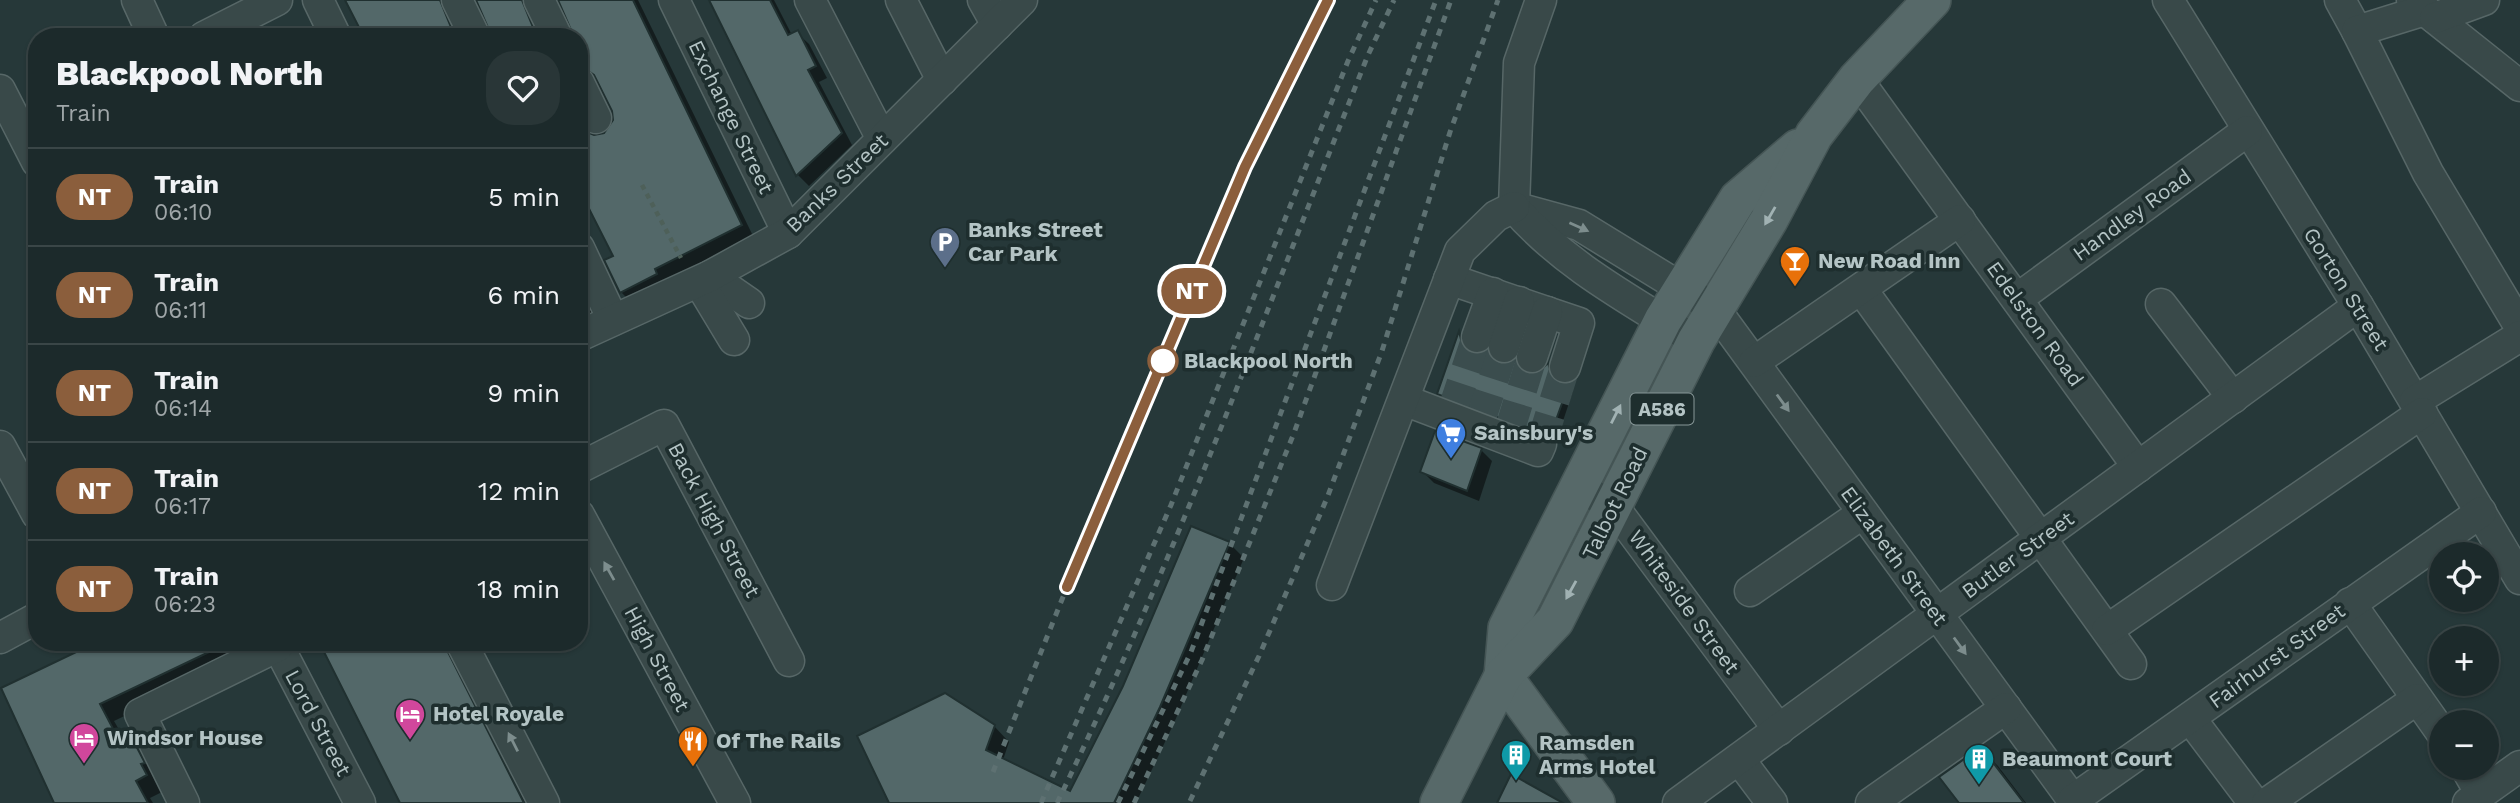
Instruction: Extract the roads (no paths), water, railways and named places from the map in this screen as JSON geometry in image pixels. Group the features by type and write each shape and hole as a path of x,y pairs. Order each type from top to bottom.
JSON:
{"main road":[{"name":"Talbot Road","path":"1439,803 1503,676 1555,621 1696,341 1769,220 1814,135 1857,79 1932,0"},
{"name":"Talbot Road","path":"1503,676 1507,628 1663,320 1738,199 1814,135"},
{"path":"1503,676 1596,803"}],"street":[{"path":"137,0 150,28"},
{"path":"222,28 277,0"},
{"path":"318,0 332,28"},
{"path":"457,0 471,28"},
{"path":"539,0 553,28"},
{"name":"Exchange Street","path":"674,0 788,233"},
{"path":"810,0 882,139"},
{"path":"901,0 942,80"},
{"name":"Banks Street","path":"588,332 701,281 788,233 942,80 990,13 1022,0"},
{"path":"1541,0 1519,62 1514,207 1531,227 1558,248 1696,341"},
{"name":"Gorton Street","path":"2168,0 2358,306 2520,579"},
{"path":"2340,0 2428,173 2520,327"},
{"path":"2357,32 2424,10 2484,0"},
{"path":"2424,10 2520,86"},
{"name":"Edelston Road","path":"1857,79 2138,467"},
{"path":"0,90 28,146"},
{"path":"588,102 596,118"},
{"name":"Handley Road","path":"2017,299 2247,131"},
{"path":"1332,585 1460,251 1496,216 1514,207 1579,225 1714,308"},
{"path":"1754,362 1960,220"},
{"path":"588,267 613,320"},
{"path":"1449,279 1579,323 1565,367"},
{"path":"701,281 749,303"},
{"path":"701,281 734,340"},
{"path":"1862,290 2131,664"},
{"path":"1491,342 1506,298"},
{"path":"2161,304 2232,398"},
{"name":"Butler Street","path":"1678,803 2358,306"},
{"name":"Elizabeth Street","path":"1714,308 2074,802"},
{"path":"1532,357 1547,312"},
{"path":"2107,630 2520,336"},
{"path":"1404,400 1479,425 1538,450 1541,444"},
{"name":"Back High Street","path":"588,463 664,425 789,661"},
{"path":"0,446 28,497"},
{"name":"Whiteside Street","path":"1579,487 1614,506 1779,730"},
{"name":"Fairhurst Street","path":"2074,802 2481,512"},
{"path":"1750,591 1863,513"},
{"name":"High Street","path":"588,532 735,803"},
{"path":"2350,603 2429,716"},
{"path":"0,638 28,623"},
{"path":"184,803 140,714 263,651"},
{"name":"Lord Street","path":"281,651 360,803"},
{"path":"466,651 544,803"},
{"path":"2267,803 2417,699"},
{"path":"1871,803 2006,708"},
{"path":"2190,718 2255,803"},
{"path":"1739,759 1772,803"},
{"path":"2469,780 2475,799 2520,766"}],"tunnel":[{"path":"1452,412 1477,337"},
{"path":"1480,422 1504,347"},
{"path":"1509,432 1532,357"},
{"path":"1541,444 1565,367"}],"railway":[{"path":"993,772 1067,587 1245,167 1328,0"},
{"path":"1041,803 1171,505 1348,61 1376,0"},
{"path":"1057,803 1181,526 1368,55 1394,0"},
{"path":"1118,803 1191,652 1436,0"},
{"path":"1134,803 1202,660 1294,433 1451,0"},
{"path":"1190,801 1259,656 1327,498 1382,351 1450,132 1498,0"}],"train":[{"name":"NT","path":"1067,587 1245,167 1328,0"}],"place":[{"name":"Banks Street Car Park","path":"945,269"},
{"name":"New Road Inn","path":"1795,288"},
{"name":"Blackpool North","path":"1163,361"},
{"name":"Sainsbury's","path":"1451,460"},
{"name":"Hotel Royale","path":"410,741"},
{"name":"Windsor House","path":"84,765"},
{"name":"Of The Rails","path":"693,768"},
{"name":"Ramsden Arms Hotel","path":"1516,782"},
{"name":"Beaumont Court","path":"1979,786"}]}
